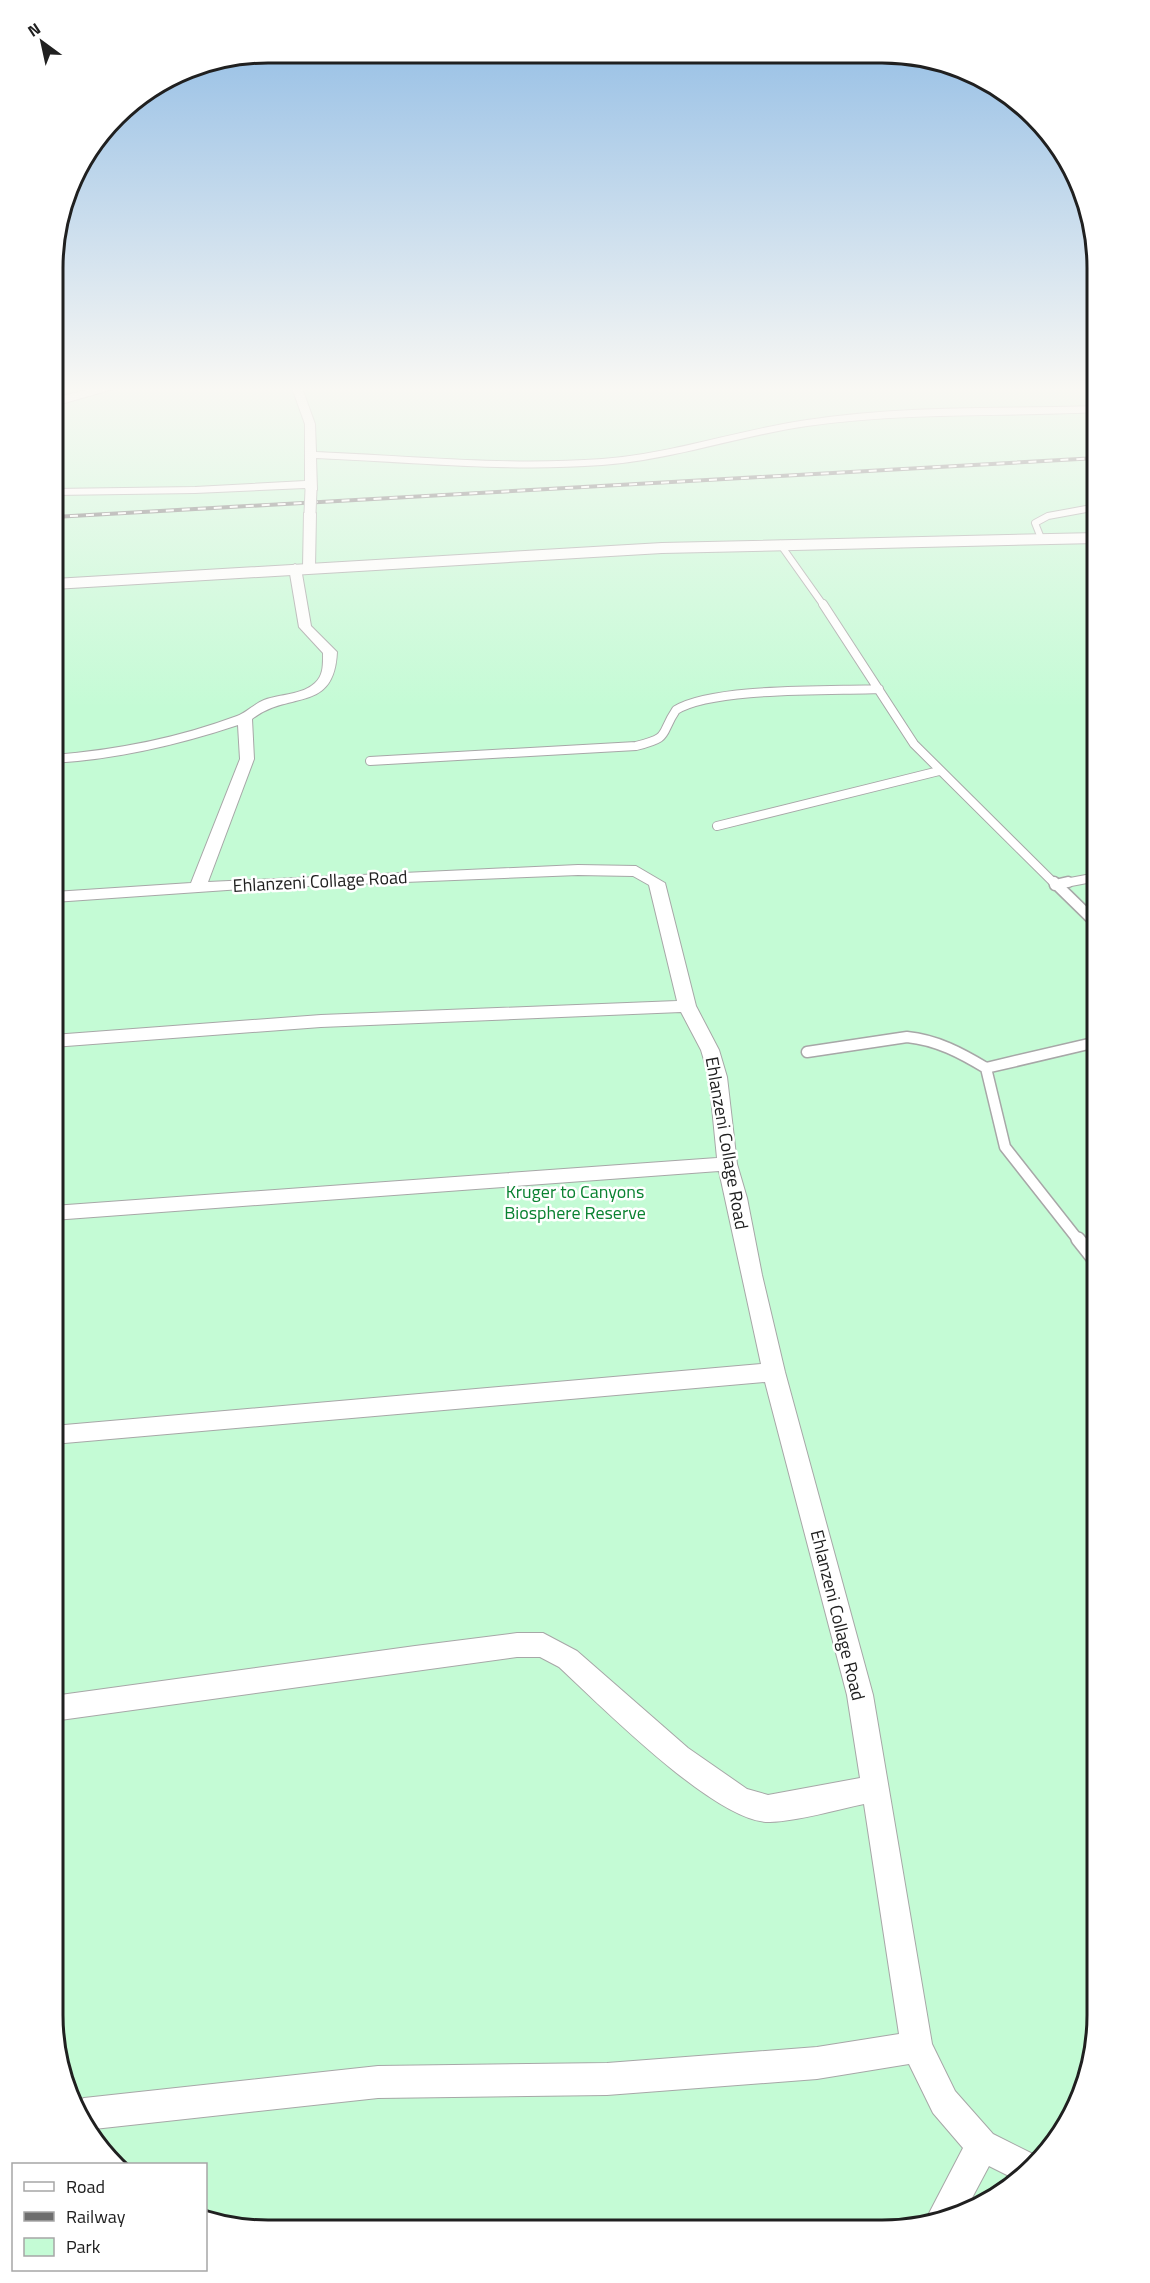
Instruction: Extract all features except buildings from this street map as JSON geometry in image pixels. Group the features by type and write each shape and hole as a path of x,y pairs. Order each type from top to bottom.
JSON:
{"street":[{"path":"63,758 166,744 245,718 261,705 310,693 321,688 327,681 330,652 305,627 302,567 311,495"},
{"path":"63,583 302,567 662,548 1087,538"},
{"name":"Ehlanzeni Collage Road","path":"245,718 247,759 197,888 554,871 636,871 657,883 662,894 687,1006 711,1050 718,1077 727,1164 774,1372 860,1695 873,1789 917,2047 944,2102 982,2145 1021,2165"},
{"path":"63,896 197,888"},
{"path":"63,1040 333,1020 687,1006"},
{"path":"63,1212 727,1164"},
{"path":"63,1433 774,1372"},
{"path":"63,1708 438,1655 517,1645 543,1645 568,1659 678,1757 740,1801 768,1809 873,1789"},
{"path":"89,2114 378,2082 607,2079 817,2063 917,2047"},
{"path":"948,2209 982,2145"}],"lane":[{"path":"1041,538 1035,523 1048,516 1087,509"},
{"path":"780,544 914,744 1054,885 1087,915"},
{"path":"370,761 636,746 660,740 668,733 674,713 682,706 694,702 728,696 879,689"},
{"path":"717,826 939,771"},
{"path":"1054,885 1087,879"},
{"path":"807,1052 907,1037 923,1038 944,1044 986,1068 1087,1044"},
{"path":"986,1068 1005,1147 1087,1250"}],"green space":[{"name":"Kruger to Canyons Biosphere Reserve","path":"63,495 1087,495 1087,2029 1076,2081 1060,2118 1027,2160 985,2193 948,2209 909,2218 882,2220 268,2220 241,2218 207,2210 207,2163 126,2163 98,2129 84,2106 70,2068 63,2015"}],"railway":[{"path":"63,516 451,495"}]}
